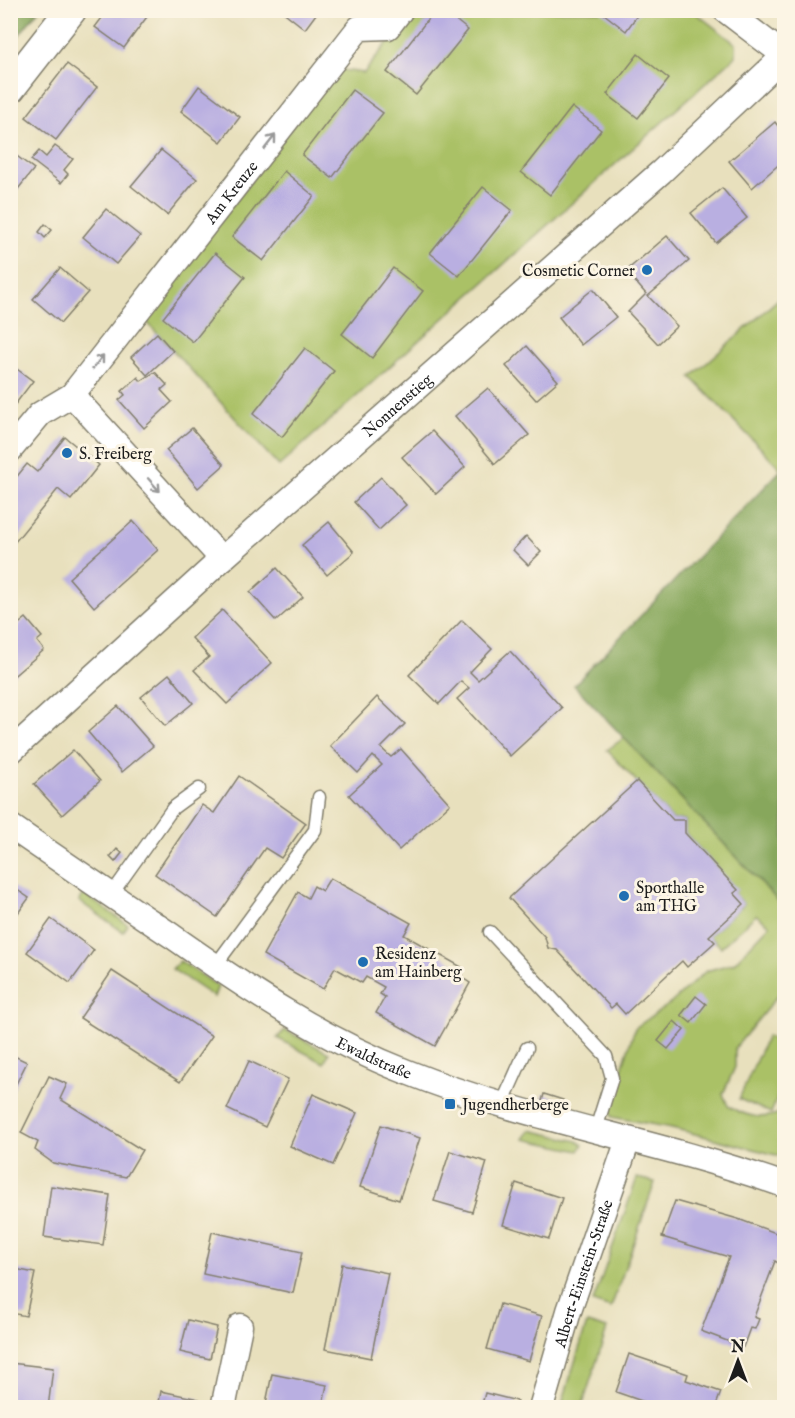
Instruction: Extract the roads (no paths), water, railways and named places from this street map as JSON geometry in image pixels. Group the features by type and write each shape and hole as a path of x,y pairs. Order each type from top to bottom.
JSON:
{"street":[{"path":"10,88 71,10"},
{"name":"Am Kreuze","path":"10,450 40,414 72,395 359,28 388,27 401,10"},
{"path":"726,10 784,56"},
{"name":"Nonnenstieg","path":"10,752 222,559 652,180 784,56"},
{"path":"72,395 222,559"},
{"name":"Ewaldstraße","path":"10,826 216,966 323,1033 404,1071 501,1106 739,1169 784,1185"},
{"name":"Albert-Einstein-Straße","path":"541,1407 569,1311 628,1140"},
{"path":"223,1407 240,1326"}],"lane":[{"path":"111,895 173,808 199,789"},
{"path":"216,966 315,830 320,797"},
{"path":"490,932 606,1056 612,1078 595,1132"},
{"path":"501,1106 527,1048"}],"place":[{"name":"Cosmetic Corner","path":"647,270"},
{"name":"S. Freiberg","path":"67,453"},
{"name":"Sporthalle am THG","path":"624,896"},
{"name":"Residenz am Hainberg","path":"363,962"},
{"name":"Jugendherberge","path":"450,1104"}]}
